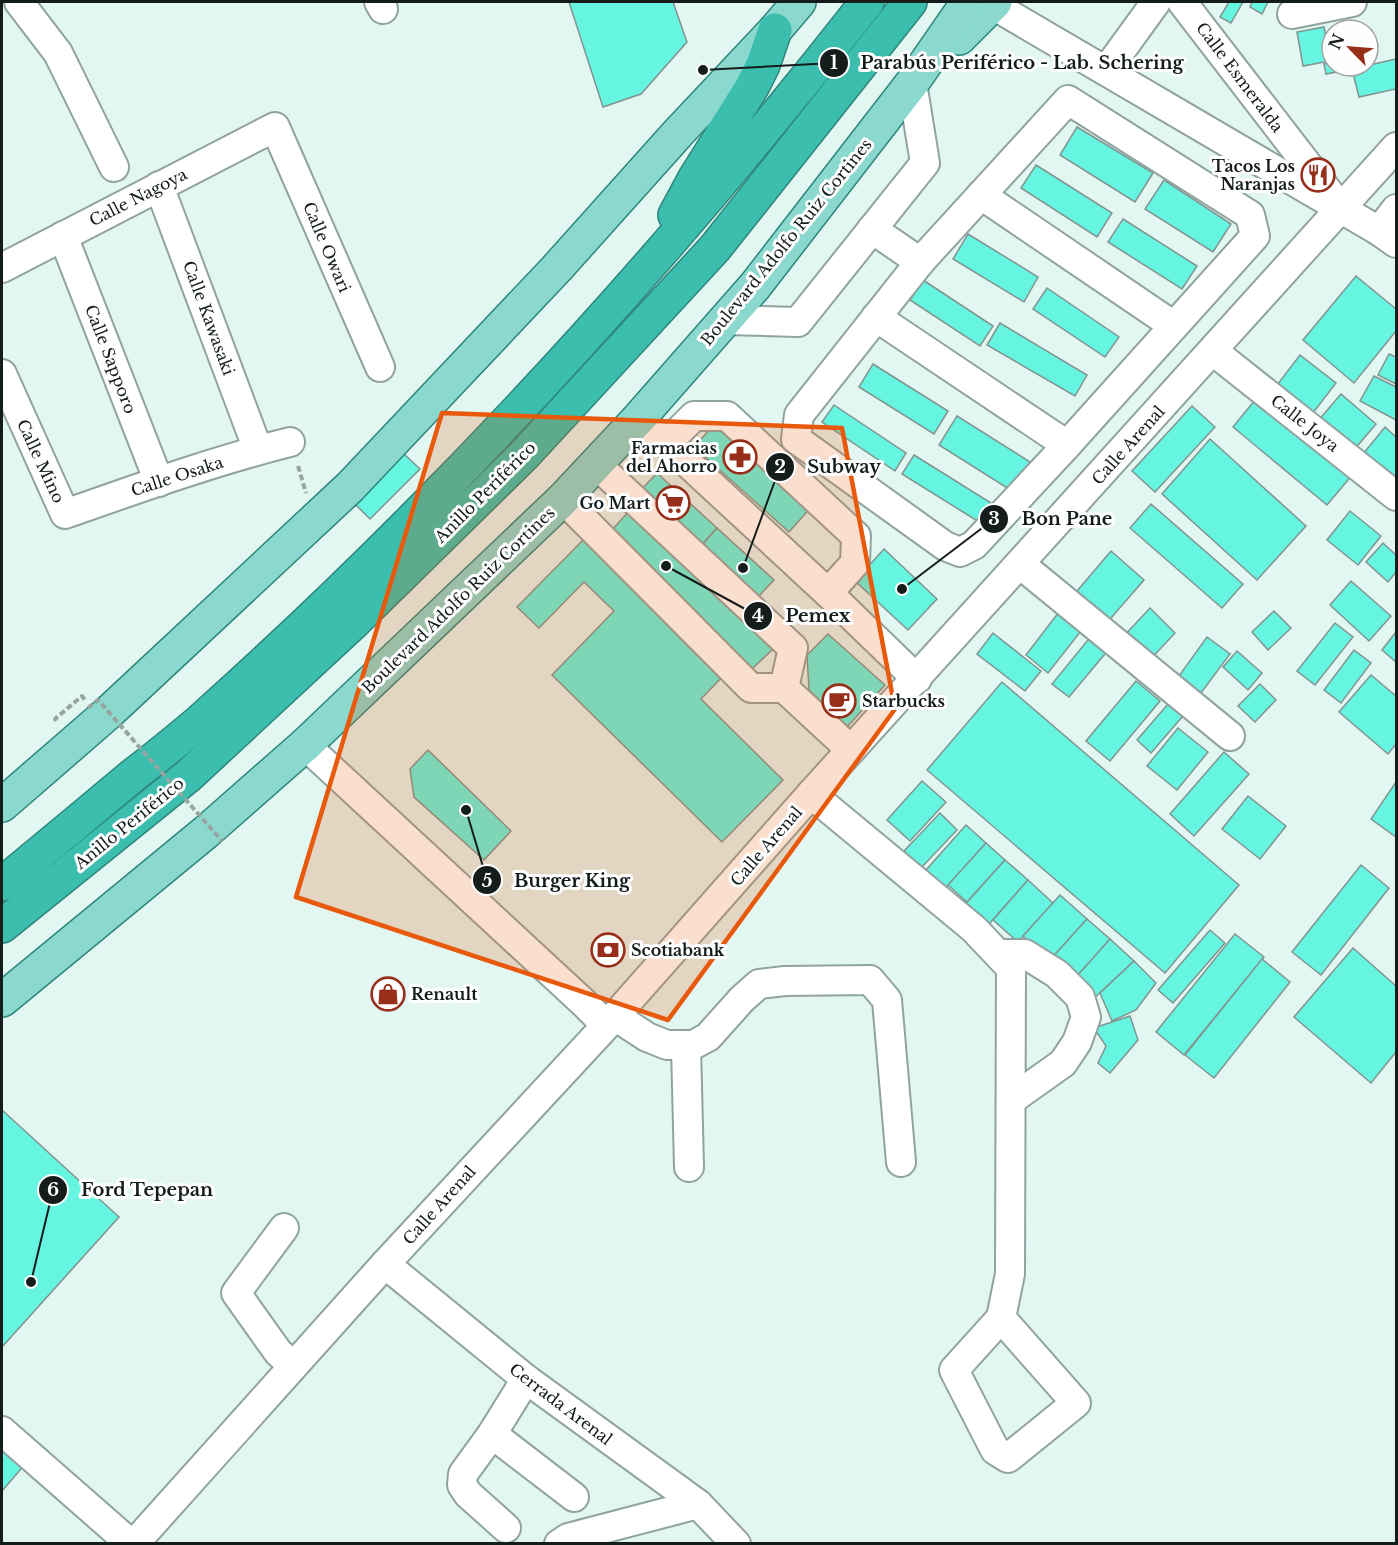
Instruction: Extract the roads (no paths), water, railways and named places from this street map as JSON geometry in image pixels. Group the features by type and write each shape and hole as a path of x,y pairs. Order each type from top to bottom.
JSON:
{"highway":[{"name":"Anillo Periférico","path":"2,884 197,724 293,635 468,463 709,197 867,2"},
{"name":"Anillo Periférico","path":"2,926 188,776 354,622 523,456 715,248 910,2"},
{"path":"652,262 695,178 752,87 763,65 775,30"}],"main road":[{"path":"2,805 108,713 350,487 549,276 799,2"},
{"name":"Boulevard Adolfo Ruiz Cortines","path":"2,1000 206,832 305,745 563,500 639,418 755,286 912,83 985,3"}],"street":[{"path":"19,2 58,53 114,167"},
{"path":"1106,71 1156,2"},
{"name":"Calle Esmeralda","path":"1182,2 1341,210"},
{"path":"1292,14 1352,2"},
{"name":"Calle Esmeralda","path":"985,3 1106,71 1341,210 1391,228"},
{"path":"726,320 798,322 925,163 912,83"},
{"path":"1068,100 1251,214 1256,236 974,545 960,552 945,546 796,439 799,415 920,262 1068,100"},
{"name":"Calle Nagoya","path":"2,268 275,127"},
{"name":"Calle Owari","path":"275,127 380,367"},
{"name":"Calle Arenal","path":"133,1544 385,1264 610,1020 811,794 1396,147"},
{"name":"Calle Kawasaki","path":"159,186 258,450"},
{"path":"981,195 1174,326"},
{"path":"872,229 920,262"},
{"name":"Calle Sapporo","path":"63,236 159,482"},
{"path":"876,317 1067,445"},
{"name":"Calle Joya","path":"1213,351 1396,496"},
{"name":"Calle Mino","path":"2,374 65,514"},
{"path":"667,443 694,416 727,416 856,536 855,563 828,593"},
{"path":"639,418 917,679"},
{"name":"Calle Osaka","path":"65,514 258,450 290,442"},
{"path":"596,464 792,648 784,688"},
{"path":"563,500 751,688 784,688 851,750"},
{"path":"1020,564 1230,736"},
{"path":"305,745 576,995 610,1020 647,1037 668,1045 693,1046 708,1037 742,999 759,984 785,981 870,980 887,1000 901,1162"},
{"path":"811,794 974,929 1011,968 1010,1274 1001,1318 954,1370 995,1450 1008,1458 1076,1403 1001,1318"},
{"path":"999,954 1025,954 1057,975 1080,997 1086,1017 1077,1042 1063,1063 1011,1100"},
{"path":"686,1046 689,1167"},
{"path":"285,1228 236,1293 278,1352 293,1366"},
{"name":"Cerrada Arenal","path":"385,1264 526,1379 698,1504 736,1544"},
{"path":"506,1528 468,1494 462,1485 464,1474 526,1379"},
{"path":"2,1431 133,1544"},
{"path":"492,1434 574,1497"},
{"path":"559,1544 568,1538 698,1504"}],"place":[{"name":"Parabús Periférico - Lab. Schering","path":"703,70"},
{"name":"Tacos Los Naranjas","path":"1318,175"},
{"name":"Farmacias del Ahorro","path":"740,457"},
{"name":"Go Mart","path":"673,503"},
{"name":"Pemex","path":"666,566"},
{"name":"Subway","path":"743,568"},
{"name":"Bon Pane","path":"902,589"},
{"name":"Starbucks","path":"839,701"},
{"name":"Burger King","path":"466,810"},
{"name":"Scotiabank","path":"608,950"},
{"name":"Renault","path":"388,994"},
{"name":"Ford Tepepan","path":"31,1282"}]}
